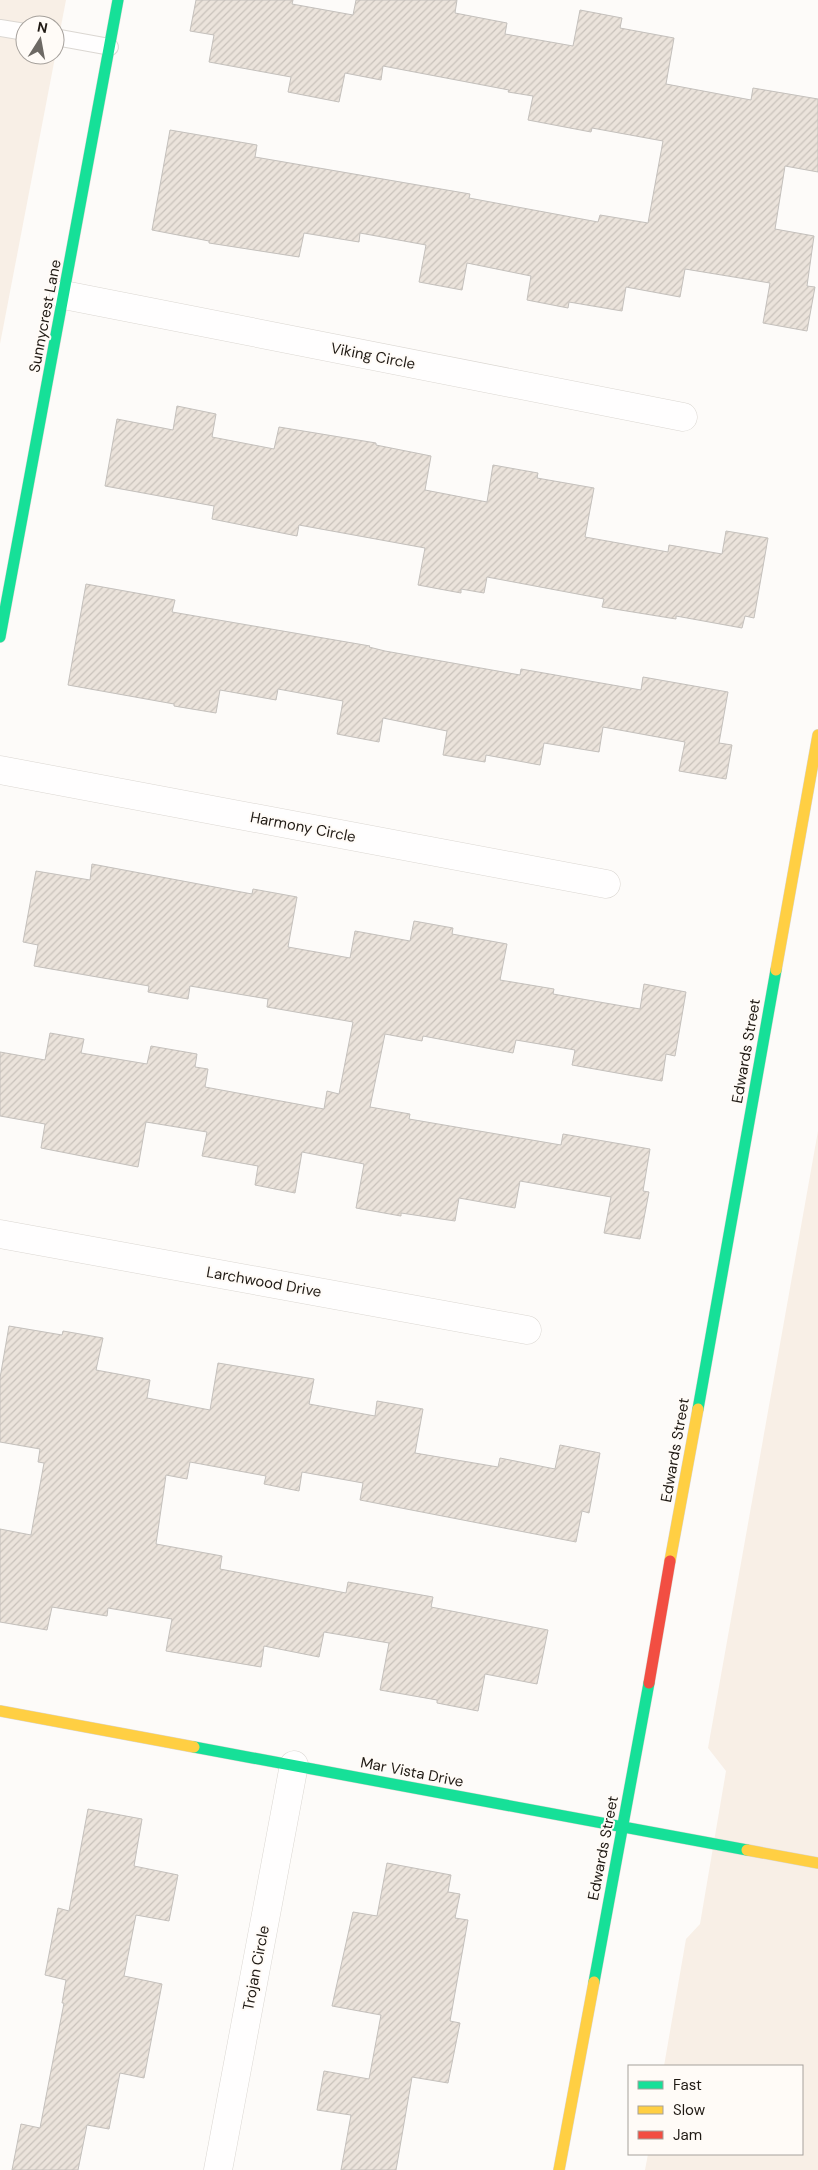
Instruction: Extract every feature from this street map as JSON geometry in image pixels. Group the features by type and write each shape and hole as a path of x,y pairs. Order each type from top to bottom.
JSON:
{"street":[{"name":"Sunnycrest Lane","path":"0,632 118,0"},
{"name":"Viking Circle","path":"64,295 683,417"},
{"name":"Edwards Street","path":"558,2170 622,1826 818,735"},
{"name":"Harmony Circle","path":"0,770 606,884"},
{"name":"Larchwood Drive","path":"0,1234 527,1330"},
{"name":"Mar Vista Drive","path":"0,1711 818,1863"},
{"name":"Trojan Circle","path":"218,2170 294,1766"}],"lane":[{"path":"0,28 15,30"},
{"path":"65,39 110,47"}],"shaded area":[{"path":"0,0 66,0 63,15 15,15 15,65 54,65 0,344"},
{"path":"818,1131 818,2170 645,2170 648,2155 803,2155 803,2065 664,2065 686,1939 700,1924 726,1771 708,1748"}],"building":[{"path":"196,0 293,0 292,4 353,15 356,0 457,0 455,13 507,23 505,34 573,46 580,10 622,18 620,28 674,38 666,84 751,100 753,88 818,99 818,172 785,166 775,229 814,236 807,286 815,287 807,331 763,323 770,283 685,269 680,297 626,287 622,311 569,302 568,308 527,300 531,276 467,263 462,290 419,282 426,245 360,233 359,242 304,233 299,257 209,243 209,241 152,230 170,130 257,145 255,157 470,194 469,198 598,222 600,215 648,223 663,141 592,128 591,132 528,120 533,96 383,66 381,80 345,73 339,102 288,92 291,77 209,62 214,35 190,31"},
{"path":"177,406 216,414 212,437 274,449 279,427 376,443 376,445 431,456 425,490 487,502 493,465 538,473 537,478 594,488 585,537 668,552 669,545 722,554 726,531 768,538 754,618 745,616 742,628 676,616 676,619 602,607 604,599 487,577 484,593 461,589 461,593 418,585 425,548 299,525 297,536 212,519 214,506 105,486 117,419 173,430"},
{"path":"86,584 175,600 172,612 370,646 385,651 520,675 521,669 641,690 643,677 728,692 719,743 732,745 726,779 679,771 685,742 603,727 599,752 544,743 540,765 486,755 485,762 443,755 447,731 383,718 379,742 337,734 343,701 278,689 276,700 220,690 216,713 68,685"},
{"path":"92,864 252,894 253,889 297,897 288,947 350,958 355,931 410,941 414,921 453,928 452,934 507,944 500,980 554,989 553,994 640,1009 644,984 686,992 675,1056 666,1054 662,1081 572,1065 575,1050 516,1040 513,1053 423,1036 422,1041 385,1034 370,1107 410,1114 409,1119 561,1145 563,1134 650,1149 643,1191 649,1192 640,1239 604,1233 611,1197 520,1181 515,1208 459,1198 455,1221 401,1213 401,1216 356,1208 364,1164 302,1152 295,1193 255,1185 258,1166 202,1156 207,1132 146,1122 138,1167 41,1148 45,1124 0,1116 0,1052 45,1060 50,1033 84,1039 81,1053 147,1064 151,1046 197,1054 195,1067 208,1069 205,1087 324,1109 327,1091 339,1094 353,1022 267,1007 268,999 190,986 188,999 148,992 149,986 34,966 38,945 23,942 36,871 90,880"},
{"path":"9,1326 62,1335 63,1331 103,1338 96,1370 150,1380 147,1398 210,1410 218,1363 314,1379 309,1404 375,1416 377,1401 423,1409 415,1453 498,1467 500,1458 555,1469 560,1445 600,1453 589,1513 582,1511 576,1542 360,1500 363,1483 302,1472 299,1491 264,1484 266,1476 190,1462 187,1479 166,1475 156,1544 222,1556 220,1569 346,1593 348,1582 433,1597 431,1607 548,1630 537,1684 485,1674 478,1711 437,1703 437,1700 380,1690 389,1643 324,1632 319,1657 264,1646 261,1667 166,1651 172,1619 108,1608 107,1616 52,1607 47,1630 0,1622 0,1529 31,1535 44,1463 38,1462 40,1449 0,1442 0,1378"},
{"path":"88,1809 142,1819 134,1866 178,1875 169,1921 136,1915 124,1976 162,1984 144,2078 120,2073 109,2129 87,2125 78,2170 12,2170 21,2124 40,2128 64,2003 62,2003 66,1980 45,1975 58,1908 69,1911"},
{"path":"387,1863 451,1875 448,1892 460,1894 455,1918 468,1920 450,2021 460,2023 448,2083 412,2077 396,2170 341,2170 351,2115 317,2110 324,2071 369,2079 381,2015 332,2006 353,1912 377,1916"}],"traffic: fast":[{"path":"0,637 118,0"},
{"path":"698,1409 776,970"},
{"path":"594,1982 649,1683"},
{"path":"194,1747 747,1850"}],"traffic: slow":[{"path":"776,970 818,735"},
{"path":"670,1561 698,1409"},
{"path":"0,1711 194,1747"},
{"path":"747,1850 818,1863"},
{"path":"559,2170 594,1982"}],"traffic: jam":[{"path":"649,1683 670,1561"}]}
